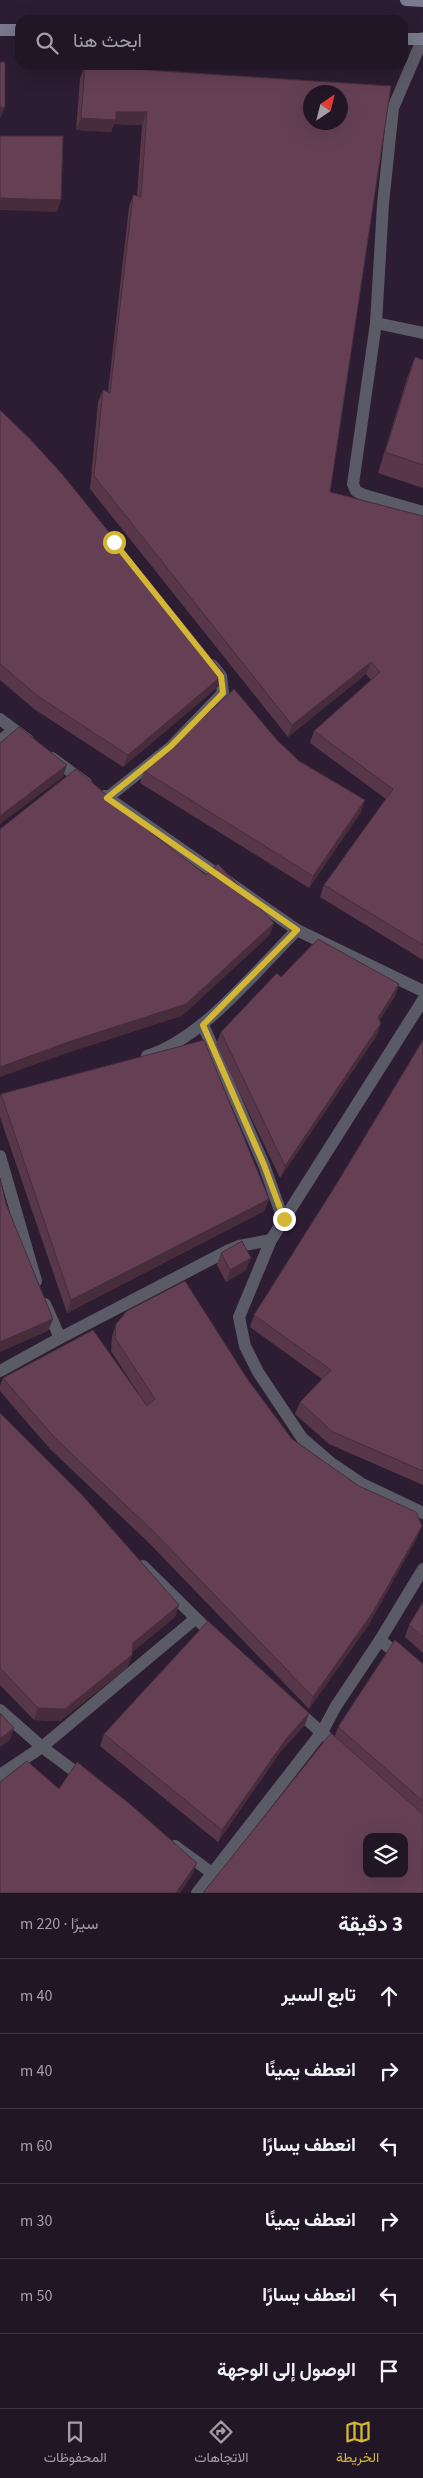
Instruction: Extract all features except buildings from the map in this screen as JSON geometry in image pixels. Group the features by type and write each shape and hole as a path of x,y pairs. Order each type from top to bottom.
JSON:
{"street":[{"path":"406,0 423,0"},
{"path":"0,30 15,30"},
{"path":"408,39 423,39 393,108 383,204 376,323 353,484 356,491 364,495 423,512"},
{"path":"376,323 423,333"},
{"path":"107,798 171,746 223,693 221,676 204,656"},
{"path":"0,719 107,798 297,930 423,991"},
{"path":"0,741 14,730"},
{"path":"135,1060 163,1051 203,1025 297,930"},
{"path":"423,1000 271,1240 239,1317 244,1346 258,1372 302,1438 362,1484 423,1513"},
{"path":"203,1025 264,1165 284,1219"},
{"path":"0,1156 35,1281 60,1338"},
{"path":"0,1371 228,1250 271,1240"},
{"path":"134,1556 195,1619 223,1644"},
{"path":"197,1893 322,1732 336,1706 380,1640 423,1569"},
{"path":"0,1775 42,1747 195,1619"},
{"path":"380,1640 423,1674"},
{"path":"286,1701 350,1758"},
{"path":"0,1710 42,1747 95,1786"},
{"path":"165,1838 212,1873"}],"route":[{"path":"114,542 221,676 223,693 171,746 107,798 297,930 203,1025 264,1165 284,1219"}]}
